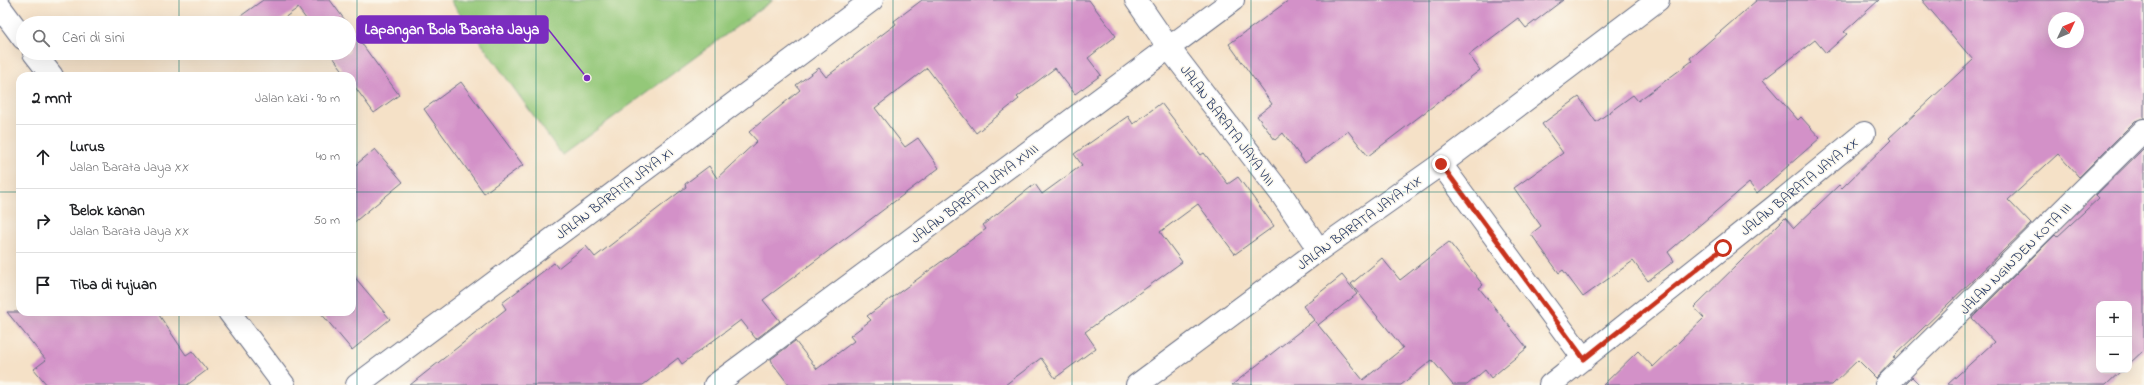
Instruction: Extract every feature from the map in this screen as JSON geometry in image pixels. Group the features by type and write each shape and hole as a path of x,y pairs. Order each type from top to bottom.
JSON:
{"street":[{"name":"JALAN BARATA JAYA VIII","path":"1136,0 1169,48 1282,195 1319,250"},
{"name":"JALAN BARATA JAYA XVIII","path":"716,385 1233,0"},
{"name":"JALAN BARATA JAYA XIX","path":"1137,385 1319,250 1441,164 1658,0"},
{"name":"JALAN BARATA JAYA XI","path":"357,385 868,1"},
{"path":"0,7 16,29"},
{"path":"39,60 49,72"},
{"name":"JALAN NGINDEN KOTA III","path":"1886,385 2144,130"},
{"name":"JALAN BARATA JAYA XX","path":"1550,385 1864,133"},
{"path":"1441,164 1584,359"},
{"path":"232,316 284,385"}],"green space":[{"path":"450,0 773,0 562,155"}],"building":[{"path":"263,0 330,0 342,16 304,16 298,8 287,16 241,16"},
{"path":"922,0 1089,0 1116,36 1088,58 1101,75 1075,94 1055,68 1017,97 1019,99 976,133 927,68 875,108 905,147 918,138 939,168 763,300 780,321 756,339 741,320 682,364 678,358 643,385 410,385 506,309 502,303 554,263 558,268 586,246 595,257 686,187 685,184 709,166 717,178 757,141 749,132 800,90 796,85 819,68 826,77 896,24 894,21"},
{"path":"1289,0 1563,0 1526,28 1518,18 1469,55 1480,70 1368,156 1348,131 1305,163 1283,133 1275,140 1257,116 1272,104 1229,44"},
{"path":"1757,0 1879,0 1844,32 1847,34 1826,53 1815,40 1763,80 1798,120 1801,117 1820,138 1757,193 1749,183 1668,252 1674,261 1648,281 1633,261 1583,297 1563,270 1559,273 1531,234 1541,226 1514,188 1563,153 1542,124 1579,97 1596,122 1633,95 1638,101 1692,61 1690,58"},
{"path":"1922,0 2144,0 2144,118 2135,121 2079,177 2058,154 2008,200 2031,224 1893,357 1895,358 1876,378 1858,360 1832,385 1603,385 1638,351 1653,367 1704,318 1694,307 1785,218 1794,228 1839,185 1842,188 1891,140 1889,138 1973,60"},
{"path":"356,36 399,95 374,113 356,88 356,72 344,72 335,60 356,60"},
{"path":"461,82 523,165 484,193 424,109"},
{"path":"1161,103 1201,155 1204,153 1228,184 1238,177 1274,226 1235,254 1198,204 1160,232 1182,262 1085,332 1096,348 1055,378 1041,358 1005,385 789,385 773,364 771,359 795,341 817,369 854,341 850,336 871,320 867,316 986,229 983,225 1035,184 1042,194 1082,165 1074,154 1128,116 1133,124"},
{"path":"2144,148 2144,350 2132,361 2132,301 2096,301 2096,373 2119,373 2106,385 1947,385 1994,342 1972,318 2055,235 2057,237 2099,198 2096,195"},
{"path":"375,149 403,182 356,221 356,165"},
{"path":"1449,242 1483,285 1479,288 1527,348 1491,378 1485,370 1467,385 1453,385 1432,360 1401,385 1232,385 1314,320 1363,380 1403,348 1351,284 1382,258 1400,280"},
{"path":"1342,275 1357,294 1318,325 1303,306"},
{"path":"356,279 390,319 352,350 323,316 356,316"},
{"path":"7,312 16,312 16,316 160,316 186,355 192,351 207,370 187,385 47,385 34,369 46,360"},
{"path":"1912,377 1920,385 1904,385"}],"place":[{"name":"Lapangan Bola Barata Jaya","path":"587,78"}],"route":[{"path":"1441,164 1584,359 1723,248"}]}
